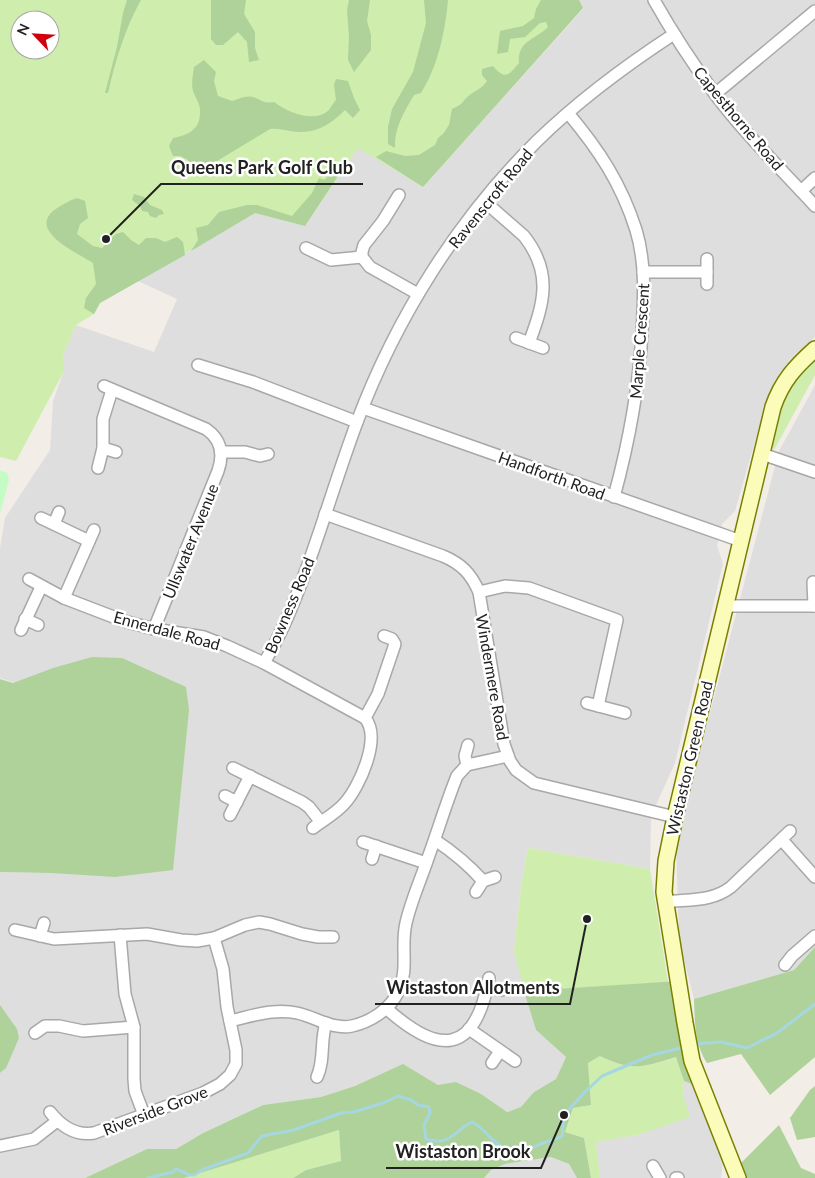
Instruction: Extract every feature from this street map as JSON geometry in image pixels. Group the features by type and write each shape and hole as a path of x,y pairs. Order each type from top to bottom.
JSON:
{"street":[{"name":"Capesthorne Road","path":"654,0 674,34 715,94 756,143 815,206"},
{"path":"715,94 815,11"},
{"name":"Ravenscroft Road","path":"363,408 393,341 418,294 484,201 522,156 568,113 619,72 674,34"},
{"name":"Marple Crescent","path":"568,113 592,142 621,191 636,231 643,272 644,297 639,377 627,447 614,497"},
{"path":"801,191 815,178"},
{"path":"399,195 383,221 364,244 362,257 370,267 418,294"},
{"path":"484,201 530,242 540,264 544,284 543,301 530,343"},
{"path":"306,248 331,260 362,257"},
{"path":"643,272 707,278 707,259"},
{"path":"516,338 543,348"},
{"name":"Wistaston Green Road","path":"738,1178 692,1061 665,902 664,882 666,861 675,817 773,407 780,388 789,375 815,348"},
{"path":"198,365 253,382 357,422"},
{"path":"98,468 103,448 103,419 108,388 206,429 217,439 221,452 246,452 260,456 268,454"},
{"name":"Handforth Road","path":"363,408 741,541"},
{"name":"Bowness Road","path":"363,408 290,611 264,663 365,718"},
{"path":"103,448 116,452"},
{"name":"Ullswater Avenue","path":"154,629 218,471 222,458 221,452"},
{"path":"762,454 815,472"},
{"path":"54,524 59,512"},
{"name":"Windermere Road","path":"325,514 455,561 470,574 479,592 499,713 508,756 516,770 534,783 675,817"},
{"path":"41,518 89,541"},
{"path":"64,598 94,530"},
{"name":"Ennerdale Road","path":"28,580 64,598 124,621 154,629 204,637 264,663"},
{"path":"726,606 814,606 812,582"},
{"path":"479,592 505,586 529,588 617,620 592,704 626,713"},
{"path":"38,625 23,624 41,587"},
{"path":"233,768 302,802 315,814 317,825 343,806 359,780 372,742 370,726 365,718 378,694 395,644 392,639 384,636"},
{"path":"466,764 465,756 468,745"},
{"path":"230,1021 261,1014 288,1012 299,1013 326,1024 352,1026 367,1020 386,1008 398,993 403,978 406,966 405,925 457,776 466,764 508,756"},
{"path":"230,814 250,776"},
{"path":"225,796 237,802"},
{"path":"665,902 703,899 722,894 731,888 790,832"},
{"path":"435,840 455,853 483,881"},
{"path":"782,840 815,877"},
{"path":"363,842 426,863"},
{"path":"372,859 376,846"},
{"path":"476,892 483,881 495,877"},
{"path":"15,930 64,939 147,934 187,941 214,938 245,925 259,922 302,934 333,937"},
{"path":"40,936 44,923"},
{"path":"120,935 125,994 134,1027 134,1080 144,1115"},
{"path":"787,956 815,936"},
{"name":"Riverside Grove","path":"0,1146 34,1139 53,1117 68,1128 87,1134 204,1093 226,1080 236,1064 235,1043 225,992 223,969 214,938"},
{"path":"386,1008 410,1028 433,1040 446,1042 453,1040 469,1029 479,1012 488,983 502,990"},
{"path":"40,1024 83,1031 134,1027"},
{"path":"317,1076 322,1063 321,1043 326,1024"},
{"path":"469,1029 515,1061"},
{"path":"492,1062 500,1051"},
{"path":"653,1166 660,1178"}],"shaded area":[{"path":"579,0 815,0 815,337 790,360 778,375 769,393 735,511 722,524 717,545 723,564 675,763 651,820 650,869 528,848 521,886 514,951 536,1030 566,1057 556,1079 534,1092 522,1107 506,1112 481,1094 438,1085 403,1065 355,1086 321,1097 263,1105 203,1133 176,1149 147,1149 85,1178 0,1178 0,1073 6,1068 0,1007 0,872 51,873 18,684 0,678 0,548 5,518 50,450 53,401 63,373 63,355 76,325 154,352 177,299 138,281 255,213 305,226 358,147 423,187 583,9"},
{"path":"815,385 815,947 794,970 694,999 679,940 676,842 779,451"},
{"path":"684,1081 695,1085 724,1153 721,1178 600,1178 595,1142 637,1135 683,1094"},
{"path":"551,1157 569,1164 577,1178 484,1178 491,1170 505,1164"}],"green space":[{"path":"0,0 579,0 583,8 423,187 358,148 305,226 255,213 100,303 94,314 76,325 63,355 63,373 16,461 0,457"},
{"path":"127,0 141,0 121,45 108,93 105,93 117,47"},
{"path":"211,0 246,0 244,14 255,32 255,48 259,60 249,62 247,42 238,32 223,45 216,45 211,39"},
{"path":"349,0 370,0 367,21 371,35 371,50 354,72 348,60 347,10"},
{"path":"424,0 448,0 443,36 427,83 421,93 414,95 400,120 395,148 388,144 388,127 392,109 413,72 426,23"},
{"path":"541,0 579,0 583,8 423,187 376,157 386,151 405,156 419,155 435,145 438,138 449,125 452,109 461,104 487,81 482,75 482,69 493,66 506,75 519,63 519,56 524,45 548,27 546,22 540,23 525,37 510,39 508,52 497,54 500,31 523,26 534,18"},
{"path":"204,60 216,72 214,81 218,96 232,101 250,97 256,98 265,102 274,102 293,113 316,116 329,110 336,100 334,85 336,79 348,81 360,110 353,118 345,110 327,125 306,132 270,129 217,161 188,164 188,160 180,156 173,156 169,146 173,138 189,133 198,122 200,108 193,91 192,79 194,67"},
{"path":"332,173 338,176 305,226 255,213 191,251 198,240 196,228 208,225 219,212 247,205 257,205 292,216 312,193 319,178 324,180"},
{"path":"134,194 144,197 150,205 162,210 164,214 156,218 150,216 148,212 142,211 140,206 132,200"},
{"path":"77,198 85,201 88,218 80,224 77,234 93,246 102,248 116,234 123,232 139,245 146,238 156,238 165,242 177,237 183,242 185,255 100,303 94,314 84,308 86,298 96,284 93,263 58,241 47,227 47,219 53,211"},
{"path":"815,355 815,375 774,450 770,440 784,393"},
{"path":"0,470 7,473 9,480 0,514"},
{"path":"92,657 122,658 186,687 189,710 173,870 115,877 0,872 0,679 13,683 53,668"},
{"path":"528,848 650,869 668,982 524,991 514,951 521,886"},
{"path":"815,947 815,1057 770,1095 741,1054 707,1063 697,1040 694,999 794,970"},
{"path":"679,981 703,1088 684,1081 676,1057 638,1066 621,1064 600,1056 588,1063 591,1105 573,1108 565,1132 584,1138 591,1178 577,1178 569,1164 551,1157 505,1164 491,1170 484,1178 293,1178 306,1170 341,1161 339,1130 184,1178 85,1178 147,1149 176,1149 203,1133 263,1105 321,1097 355,1086 403,1064 438,1085 456,1082 481,1094 507,1112 521,1107 534,1092 556,1079 566,1057 536,1030 524,991"},
{"path":"0,1005 17,1029 19,1038 6,1068 0,1073"},
{"path":"600,1056 630,1066 646,1065 677,1057 684,1081 683,1094 690,1117 637,1135 596,1142 600,1178 591,1178 584,1138 565,1132 573,1108 591,1105 588,1063"},
{"path":"815,1086 815,1137 797,1140 790,1118"},
{"path":"779,1125 801,1168 815,1174 815,1178 745,1178 740,1164"},
{"path":"339,1130 341,1161 306,1170 293,1178 184,1178"}],"waterway":[{"path":"693,1044 721,1042 747,1048 777,1033 815,1004"},
{"path":"148,1178 173,1172 176,1169 194,1175 204,1169 248,1153 262,1136 294,1130 341,1113 354,1112 383,1103 398,1096 411,1100 418,1105 429,1107 430,1113 424,1125 426,1139 434,1141 447,1140 472,1122 506,1149 512,1151 529,1149 562,1136 564,1115 602,1076 652,1055 685,1047"}],"place":[{"name":"Queens Park Golf Club","path":"106,239"},
{"name":"Wistaston Allotments","path":"587,919"},
{"name":"Wistaston Brook","path":"564,1115"}]}
